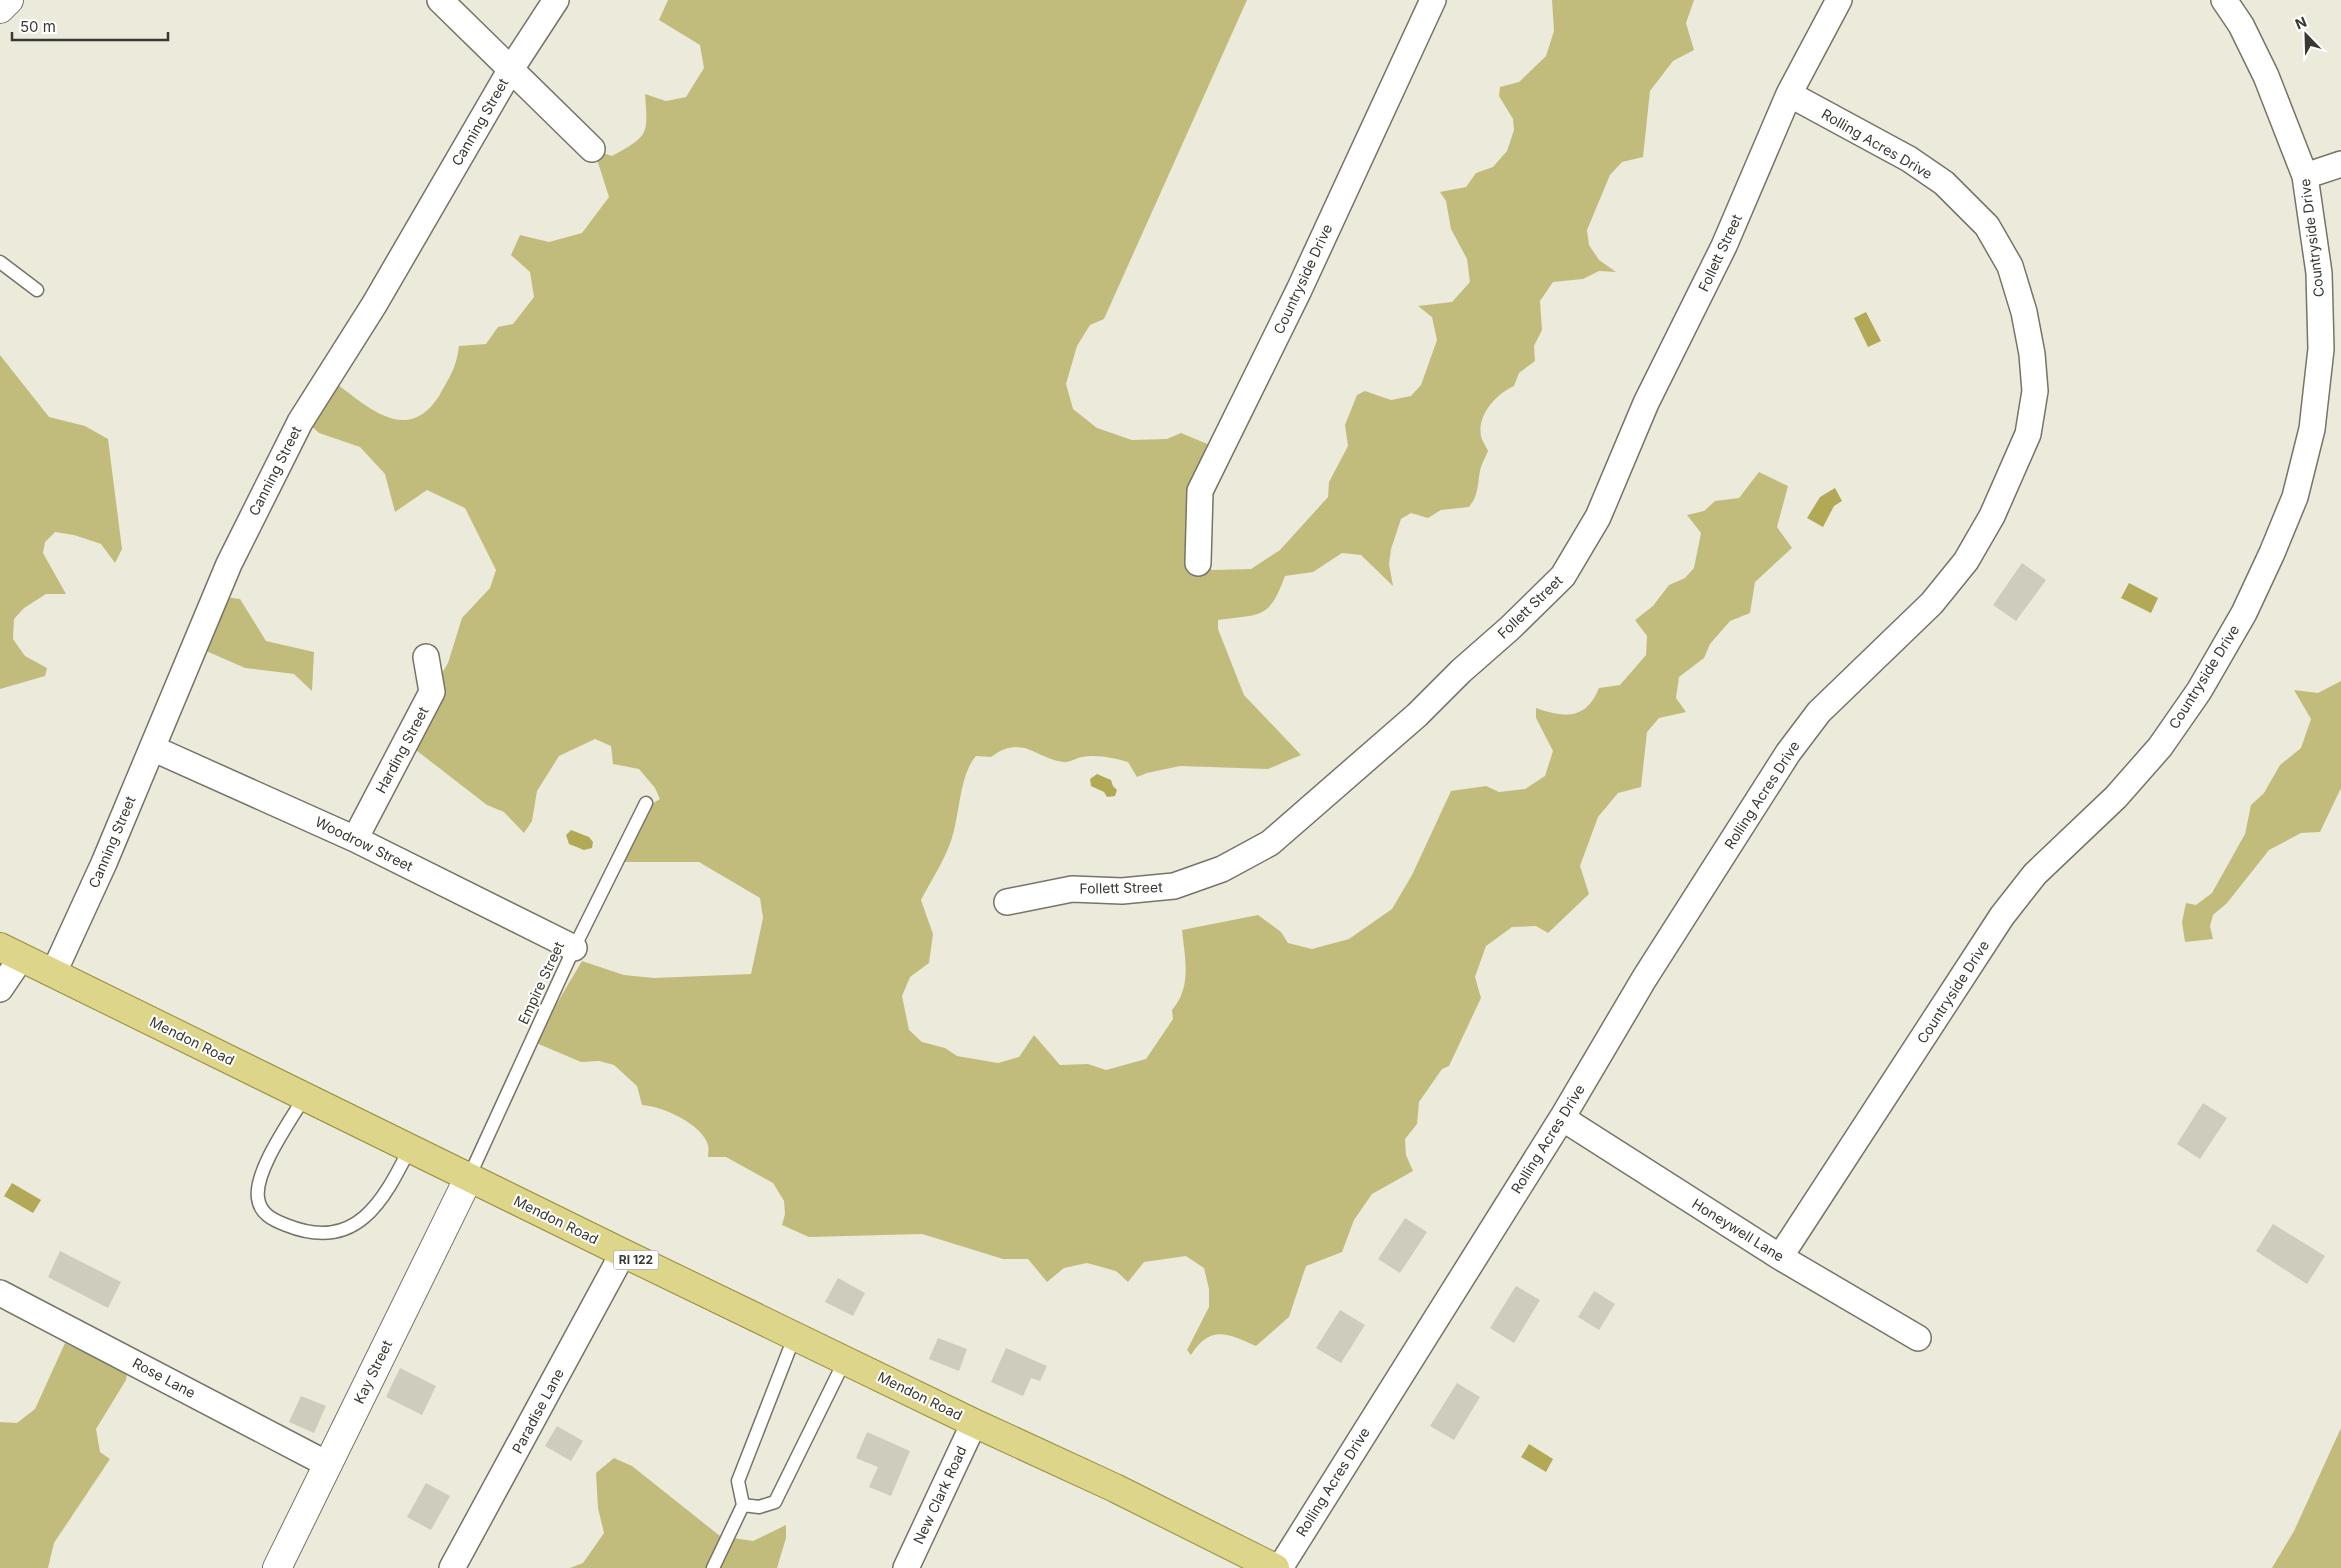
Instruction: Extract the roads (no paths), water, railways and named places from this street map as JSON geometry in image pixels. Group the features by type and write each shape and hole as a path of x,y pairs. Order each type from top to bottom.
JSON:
{"main road":[{"name":"Mendon Road","path":"10,953 54,972 623,1254 795,1335 974,1423 1115,1488 1275,1568"}],"street":[{"path":"0,9 9,0"},
{"path":"440,0 592,149"},
{"name":"Canning Street","path":"54,972 104,863 229,564 300,422 374,305 511,69 556,0"},
{"name":"Countryside Drive","path":"1198,563 1200,491 1299,290 1433,0"},
{"name":"Follett Street","path":"1007,902 1072,889 1122,891 1174,886 1222,870 1270,843 1418,715 1461,671 1510,628 1563,576 1598,516 1646,403 1724,246 1789,94 1839,0"},
{"name":"Countryside Drive","path":"1780,1257 2002,916 2035,874 2116,797 2160,747 2199,691 2244,613 2295,497 2312,429 2321,340 2319,273 2305,176 2266,76 2241,25 2224,0"},
{"name":"Rolling Acres Drive","path":"1280,1568 1562,1118 1644,979 1788,753 1820,712 1932,602 1966,561 1992,516 2028,434 2035,391 2032,354 2026,321 2010,266 1987,226 1944,183 1916,164 1789,94"},
{"path":"2305,176 2341,164"},
{"name":"Harding Street","path":"355,839 432,692 426,657"},
{"name":"Woodrow Street","path":"152,748 355,839 574,948"},
{"path":"0,989 10,953"},
{"name":"Honeywell Lane","path":"1562,1118 1780,1257 1918,1338"},
{"name":"Kay Street","path":"277,1568 468,1177"},
{"name":"Paradise Lane","path":"452,1568 623,1254"},
{"name":"Rose Lane","path":"0,1293 327,1464"},
{"name":"New Clark Road","path":"906,1568 974,1423"}],"lane":[{"path":"0,262 37,290"},
{"name":"Empire Street","path":"468,1177 574,948 646,803"},
{"path":"305,1096 262,1171 258,1198 262,1211 274,1220 306,1232 328,1234 347,1230 377,1204 390,1187 410,1148"},
{"path":"713,1568 743,1505 738,1481 795,1335"},
{"path":"743,1505 759,1507 775,1502 845,1360"}]}
